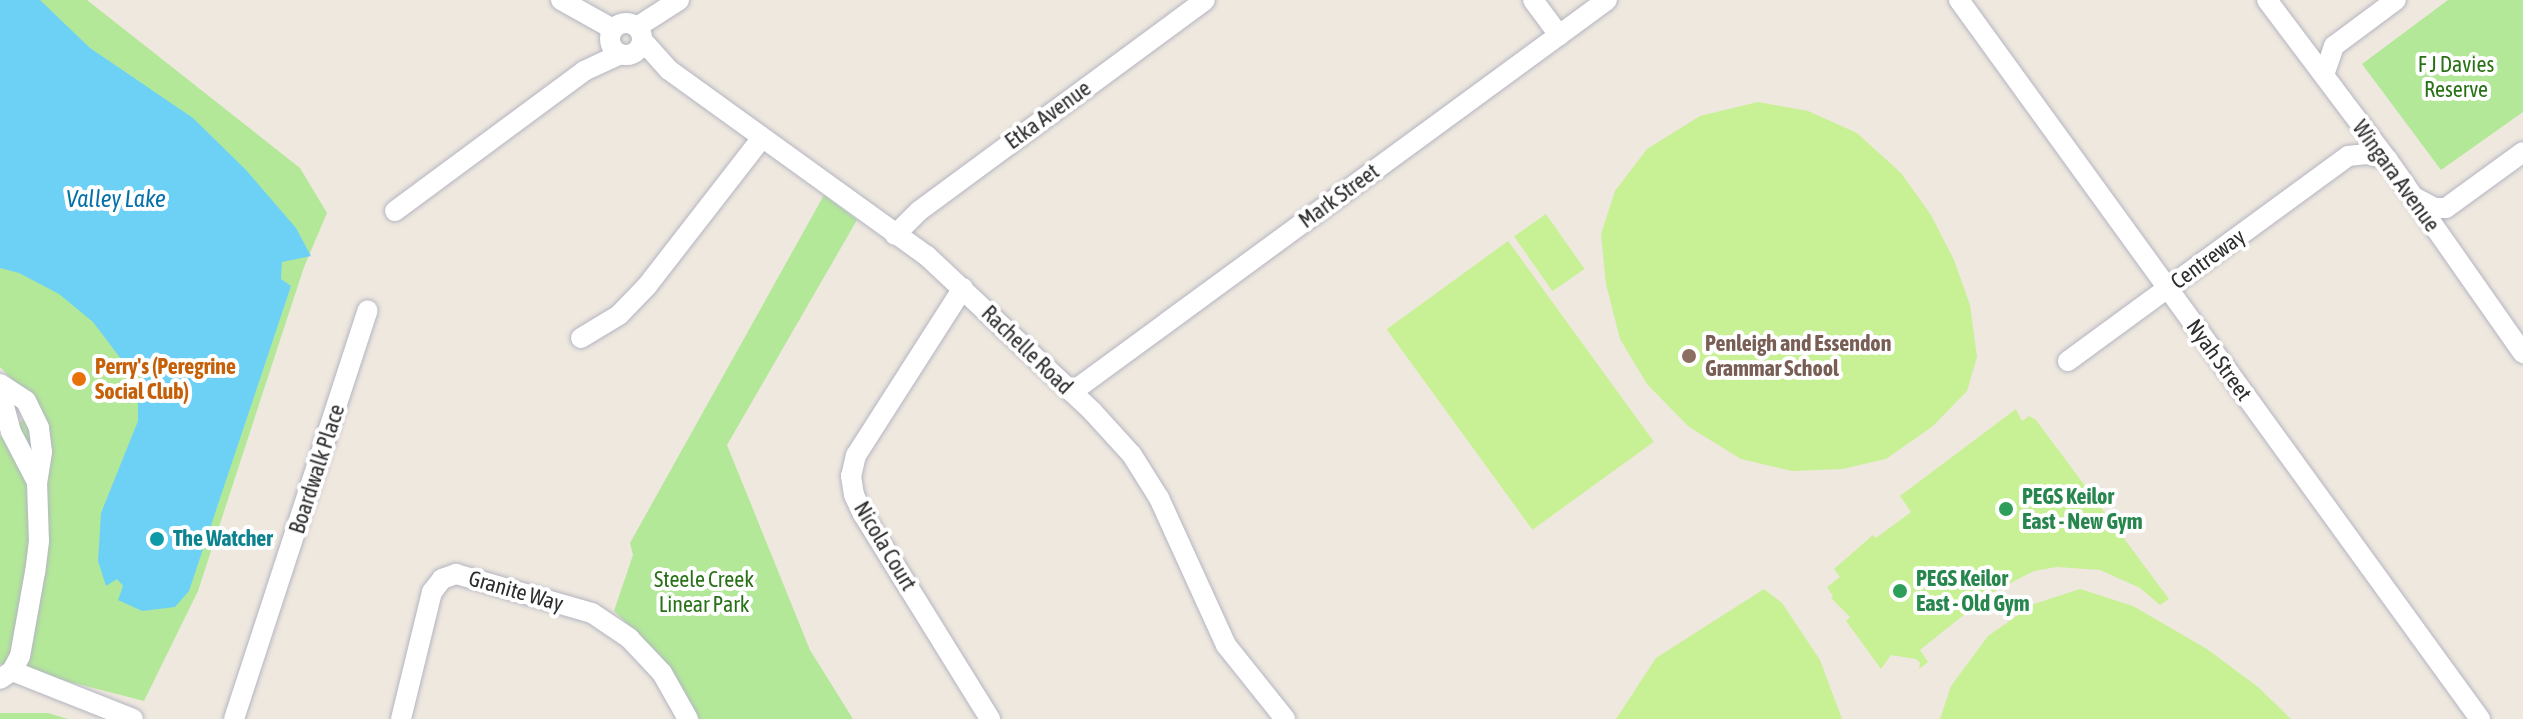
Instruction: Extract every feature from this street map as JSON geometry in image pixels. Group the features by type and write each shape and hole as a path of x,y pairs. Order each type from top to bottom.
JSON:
{"street":[{"name":"Rachelle Road","path":"561,0 669,70 895,235 963,288 1072,392 1132,455 1159,498 1226,645 1285,719"},
{"path":"395,211 679,0"},
{"name":"Etka Avenue","path":"895,235 919,211 1205,0"},
{"path":"1533,0 1559,35"},
{"name":"Mark Street","path":"1072,392 1607,0"},
{"name":"Nyah Street","path":"1959,0 2480,719"},
{"name":"Wingara Avenue","path":"2267,0 2387,159 2523,353"},
{"path":"2324,75 2334,46 2396,0"},
{"path":"2286,25 2304,41 2334,46"},
{"path":"2356,119 2354,140 2348,156 2367,154 2387,159"},
{"path":"581,338 619,315 647,286 761,139"},
{"path":"2414,197 2435,208 2446,208 2523,152"},
{"name":"Centreway","path":"2068,361 2348,156"},
{"path":"2446,208 2444,219 2449,250"},
{"name":"Nicola Court","path":"963,288 856,455 851,476 854,495 863,514 990,719"},
{"name":"Boardwalk Place","path":"234,719 368,310"},
{"path":"0,384 26,401 37,422 42,452 37,482 39,541 35,572 20,656 6,675 133,719"},
{"path":"0,391 11,432 37,482"},
{"name":"Granite Way","path":"401,719 432,592 442,579 456,574 592,613 629,638 662,673 688,719"}],"green space":[{"name":"Valley Lake","path":"0,0 87,0 300,168 327,213 304,267 198,591 144,701 0,664 0,437 40,408 0,367"},
{"name":"F J Davies Reserve","path":"2448,0 2523,0 2523,112 2441,170 2362,64"},
{"path":"1758,102 1808,111 1857,133 1901,173 1931,215 1954,260 1970,305 1977,357 1967,391 1933,426 1886,459 1842,469 1792,471 1741,459 1689,427 1647,384 1620,339 1606,284 1601,234 1615,191 1647,149 1700,116"},
{"name":"Steele Creek Linear Park","path":"824,195 857,220 727,445 810,650 853,719 698,719 661,656 614,611 633,555 630,543"},
{"path":"1546,214 1584,269 1552,291 1514,236"},
{"path":"1508,241 1654,442 1532,530 1387,329"},
{"name":"PEGS Keilor East - New Gym","path":"2016,409 2022,421 2029,416 2036,420 2169,599 2160,605 2140,588 2100,570 2057,567 2034,571 1991,593 1920,650 1928,662 1919,669 1920,663 1916,659 1891,655 1881,669 1846,621 1850,617 1831,598 1833,596 1827,587 1840,577 1834,569 1873,535 1876,538 1911,512 1900,496"},
{"path":"1764,589 1782,603 1820,660 1842,719 1616,719 1656,658"},
{"path":"2080,589 2133,606 2207,649 2258,687 2291,719 1940,719 1951,686 1988,636 2034,604"},
{"path":"0,713 48,713 68,719 0,719"}],"water":[{"name":"Valley Lake","path":"0,0 40,0 90,48 193,118 246,170 296,228 311,256 282,262 281,279 291,286 189,591 175,607 142,611 118,600 123,586 117,579 106,586 98,561 101,513 138,421 138,398 133,386 144,380 137,362 124,363 93,322 59,294 19,273 0,268"}],"place":[{"name":"Penleigh and Essendon Grammar School","path":"1689,356"},
{"name":"Perry's (Peregrine Social Club)","path":"79,379"},
{"name":"PEGS Keilor East - New Gym","path":"2006,509"},
{"name":"The Watcher","path":"157,539"},
{"name":"PEGS Keilor East - Old Gym","path":"1900,591"}]}
